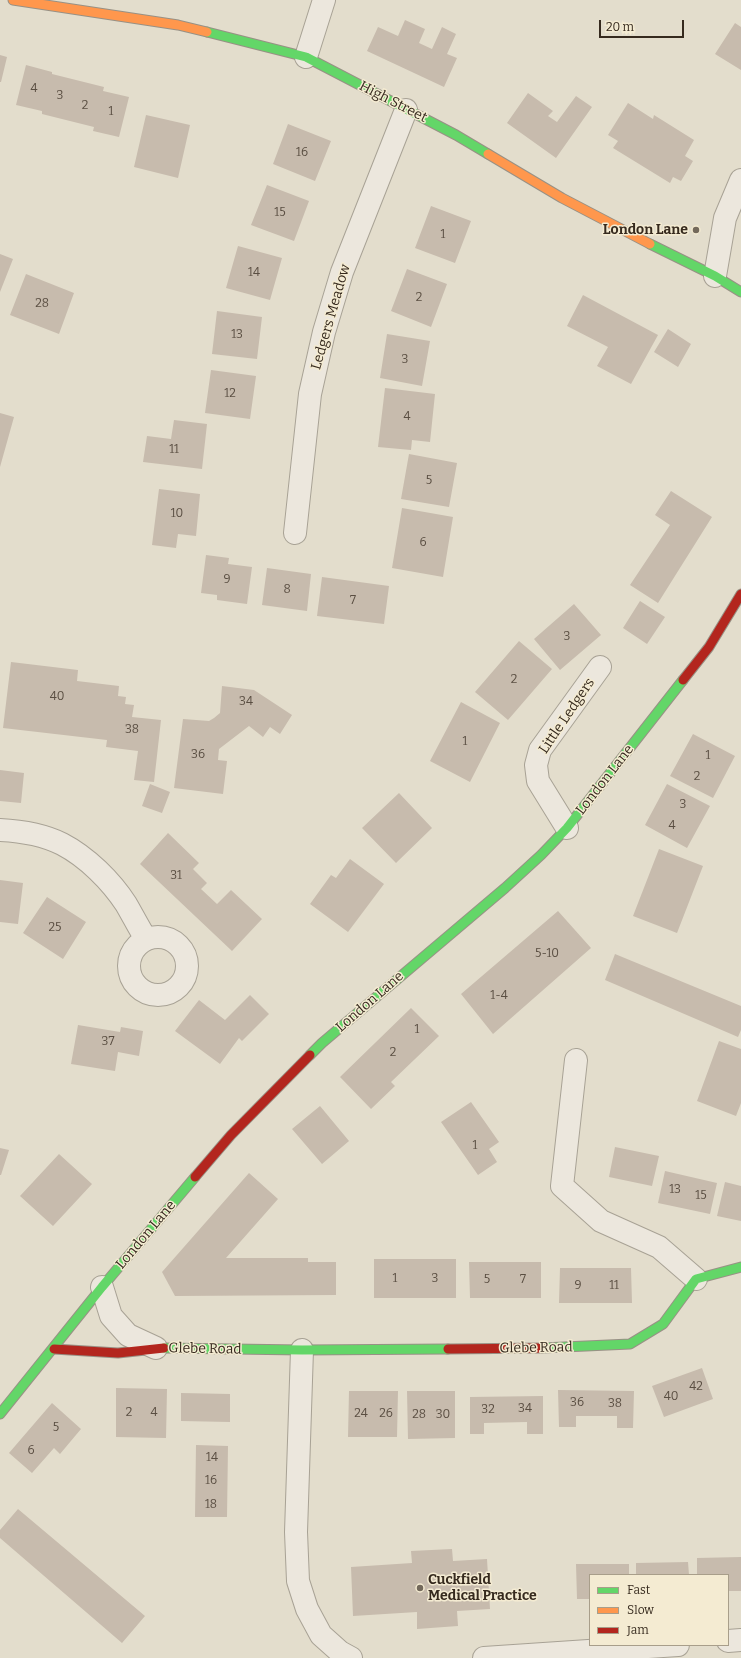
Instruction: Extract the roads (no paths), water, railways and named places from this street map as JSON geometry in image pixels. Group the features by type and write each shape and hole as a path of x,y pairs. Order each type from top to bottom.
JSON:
{"main road":[{"name":"High Street","path":"13,0 178,25 306,57 406,110 456,134 562,198 655,247 715,276 741,292"},
{"name":"London Lane","path":"0,1414 54,1349 102,1287 231,1135 322,1043 506,888 567,828 709,647 741,594"},
{"path":"696,1279 741,1267"},
{"name":"Glebe Road","path":"54,1349 118,1353 156,1348 302,1350 564,1348 630,1344 663,1324 696,1279"}],"street":[{"path":"306,57 324,0"},
{"name":"Ledgers Meadow","path":"295,534 310,394 324,332 342,272 406,110"},
{"path":"715,276 725,218 741,180"},
{"name":"Little Ledgers","path":"567,828 538,781 536,765 540,750 600,668"},
{"path":"0,830 44,838 61,844 76,852 104,876 122,898 146,939"},
{"path":"576,1060 562,1186 601,1221 659,1247 696,1279"},
{"name":"Glebe Road","path":"102,1287 111,1316 128,1335 156,1348"},
{"path":"302,1350 296,1532 298,1580 307,1609 321,1635 340,1652 351,1658"},
{"path":"729,1641 741,1640"},
{"path":"484,1658 663,1646"}],"place":[{"name":"London Lane","path":"696,230"},
{"name":"Cuckfield Medical Practice","path":"420,1588"}]}
